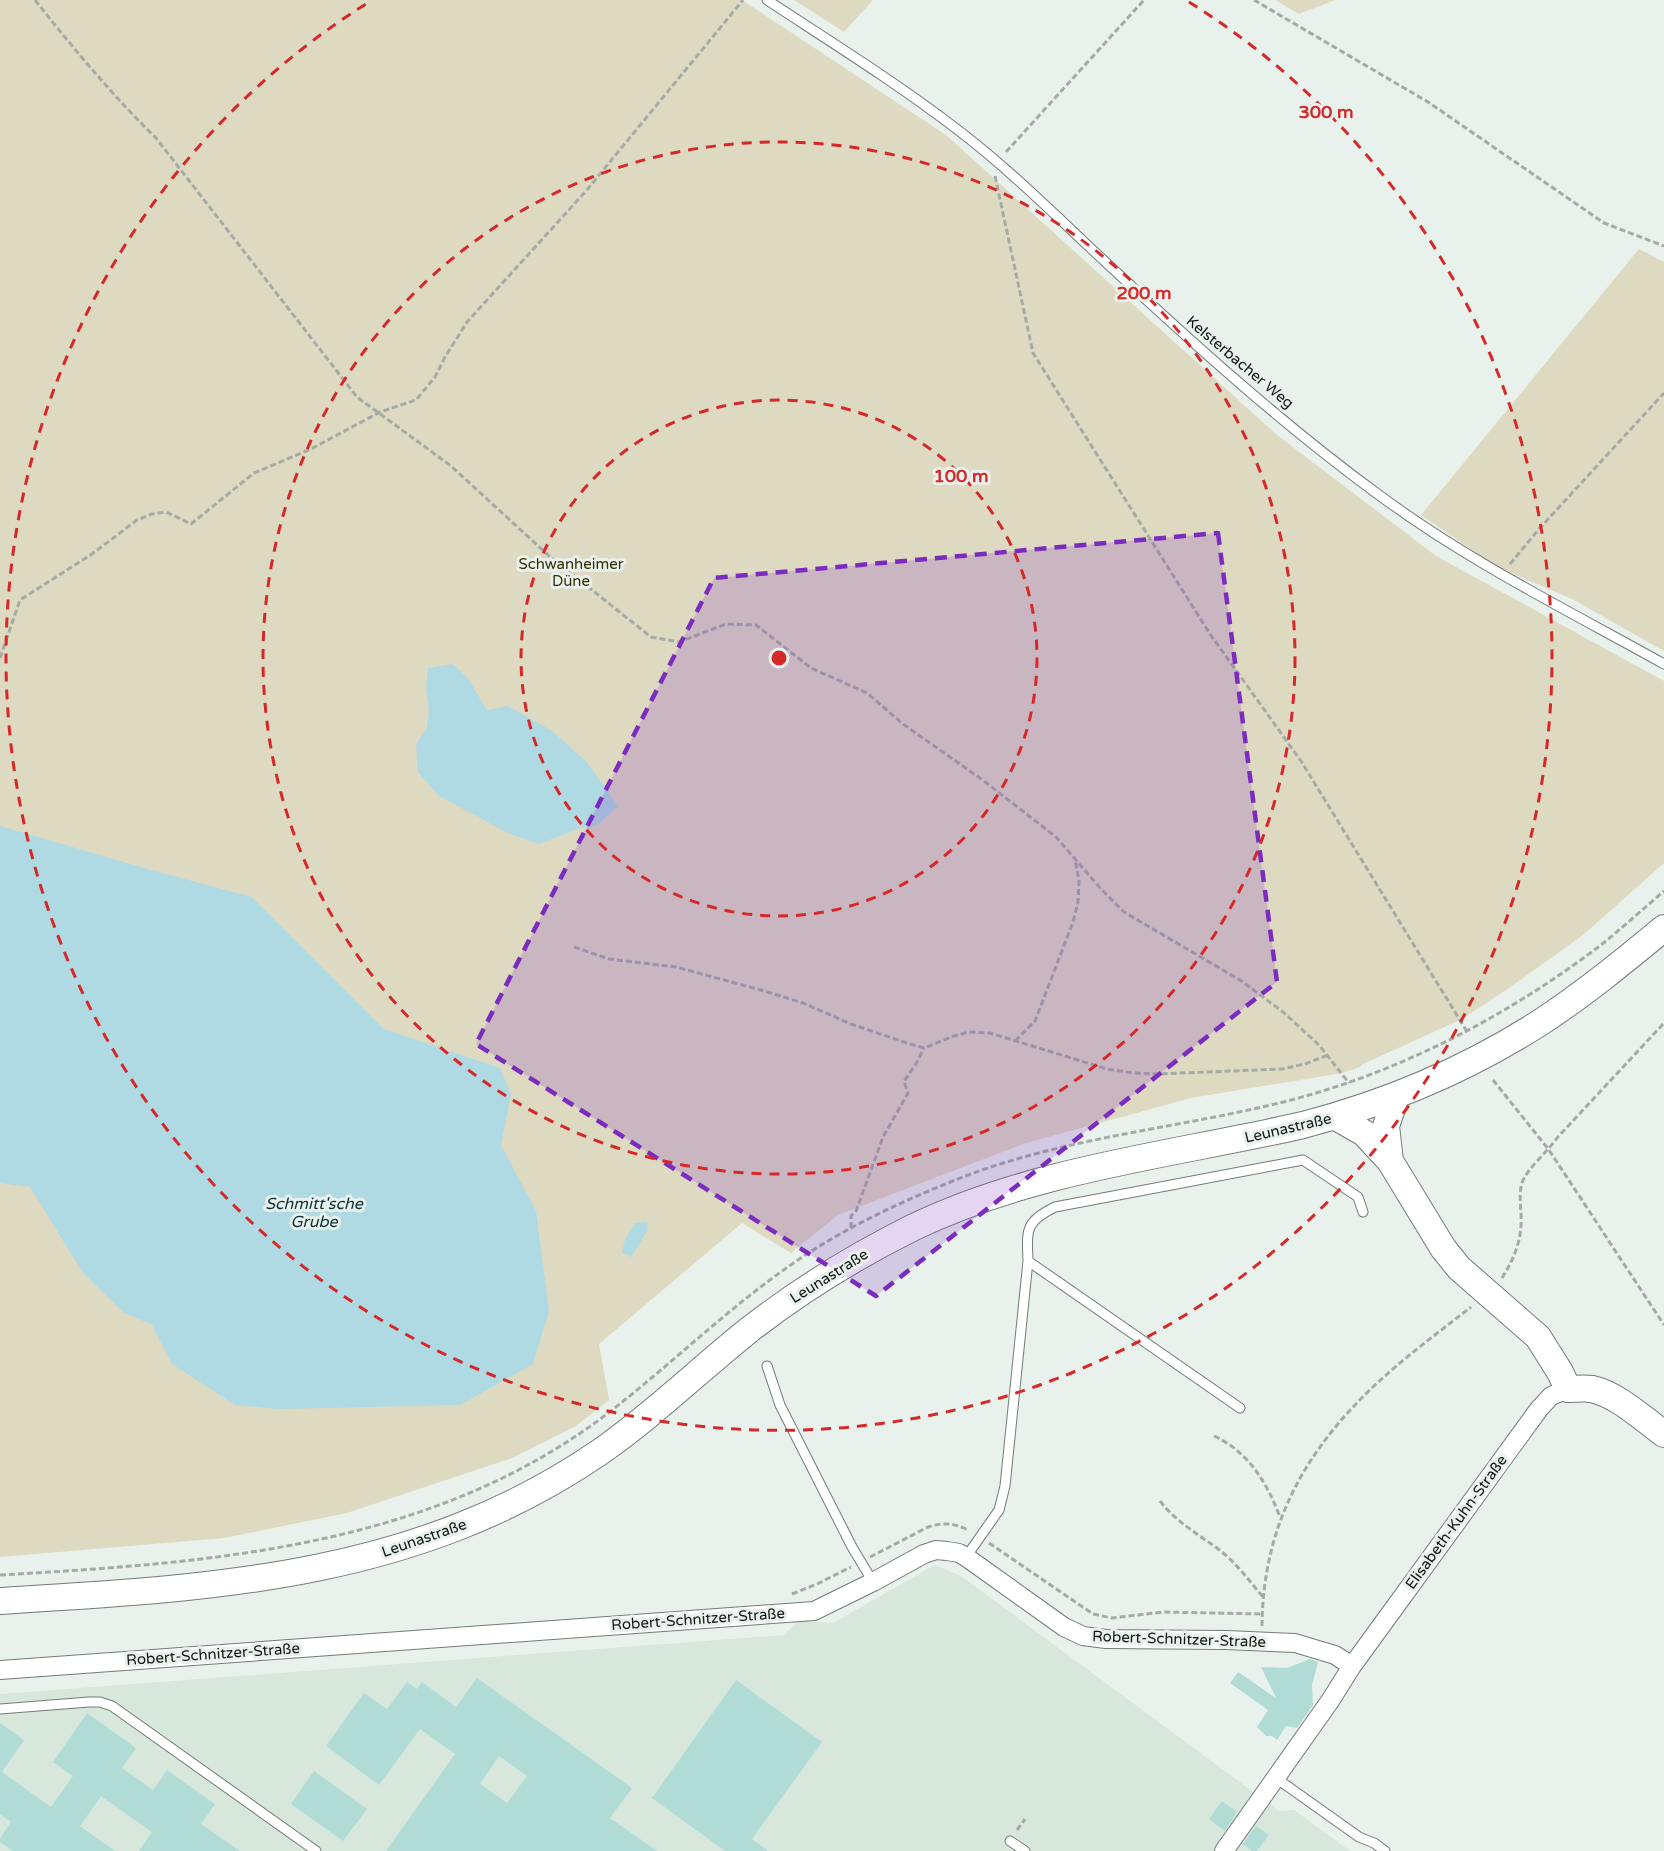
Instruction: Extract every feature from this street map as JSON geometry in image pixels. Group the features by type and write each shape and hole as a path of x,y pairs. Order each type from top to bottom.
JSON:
{"main road":[{"name":"Leunastraße","path":"0,1601 153,1592 267,1578 350,1561 435,1536 506,1506 582,1463 643,1419 779,1307 855,1258 911,1228 981,1200 1054,1176 1272,1132 1336,1117 1396,1096 1470,1063 1529,1029 1592,986 1664,928"},
{"path":"1390,1161 1386,1126 1396,1096"},
{"path":"1336,1117 1364,1133 1390,1161 1443,1248 1459,1268 1538,1337 1568,1389 1589,1389 1602,1392 1664,1434"}],"street":[{"name":"Elisabeth-Kuhn-Straße","path":"1224,1851 1330,1701 1352,1666 1539,1409 1551,1396 1568,1389"},
{"name":"Robert-Schnitzer-Straße","path":"0,1670 813,1611 936,1550 959,1553 966,1557 1064,1627 1083,1636 1106,1640 1226,1640 1295,1643 1335,1655 1352,1666"}],"lane":[{"name":"Kelsterbacher Weg","path":"767,0 959,130 997,162 1175,327 1313,444 1378,495 1501,574 1664,664"},
{"path":"966,1557 999,1510 1005,1486 1029,1262 1027,1233 1038,1215 1055,1207 1303,1160 1358,1197 1363,1212"},
{"path":"1029,1262 1240,1408"},
{"path":"767,1366 780,1405 873,1582"},
{"path":"0,1709 89,1702 100,1702 112,1706 316,1851"},
{"path":"1276,1778 1359,1837 1374,1843 1385,1851"},
{"path":"1010,1841 1025,1851"}],"path":[{"path":"35,0 76,52 129,112 156,138 357,397 451,466 548,555 651,637 679,642 726,624 756,626 811,668 867,693 903,724 1028,814 1056,837 1124,912 1240,980 1283,1012 1328,1055 1349,1083"},
{"path":"0,658 20,600 92,554 128,526 152,514 166,512 191,524 254,473 311,449 380,412 416,400 435,377 467,322 586,191 743,0"},
{"path":"1144,0 997,162 994,179 1033,353 1210,634 1301,761 1466,1030"},
{"path":"1254,0 1428,102 1604,223 1664,246"},
{"path":"1501,574 1539,529 1664,393"},
{"path":"1015,1041 1035,1022 1073,922 1078,902 1079,881 1075,858"},
{"path":"574,947 609,959 676,967 761,990 803,1003 851,1024 924,1048 969,1032 990,1034 1107,1069 1157,1074 1282,1069 1305,1064 1328,1055"},
{"path":"861,1562 928,1527 949,1523 961,1526 981,1537 1093,1614 1101,1617 1112,1618 1163,1612 1262,1614 1269,1562 1280,1519 1296,1483 1314,1456 1352,1409 1375,1386 1403,1360 1488,1294 1501,1281 1512,1263 1517,1246 1521,1226 1523,1179 1557,1138 1664,1023"},
{"path":"851,1228 851,1216 856,1211 884,1137 909,1094 904,1081 924,1048"},
{"path":"1493,1080 1549,1150 1664,1325"},
{"path":"1214,1436 1228,1442 1251,1463 1272,1496 1280,1519"},
{"path":"1160,1502 1171,1516 1205,1539 1240,1568 1264,1598"}],"highlighted area":[{"path":"1218,533 1277,982 876,1296 476,1044 714,578"}],"shaded area":[{"path":"935,1565 961,1576 1279,1811 1294,1810 1350,1851 0,1851 0,1694 784,1635 798,1621 833,1623"}],"green space":[{"name":"Schwanheimer Düne","path":"0,0 742,0 946,135 1277,435 1436,556 1664,681 1664,863 1583,935 1509,988 1460,1020 1360,1067 1342,1073 1191,1098 1026,1143 838,1215 791,1253 742,1223 599,1344 609,1400 576,1426 512,1458 347,1513 224,1538 0,1557"},
{"path":"794,0 873,0 844,32"},
{"path":"1275,0 1335,0 1299,14"},
{"path":"1639,249 1664,262 1664,651 1574,600 1495,566 1421,515"}],"water":[{"path":"452,664 467,677 487,710 508,706 552,731 587,762 618,806 599,824 577,829 539,844 508,833 439,796 418,772 416,745 427,727 428,668"},
{"name":"Schmitt'sche Grube","path":"0,826 252,897 384,1029 500,1068 511,1094 501,1145 536,1211 549,1311 533,1364 460,1405 279,1409 235,1405 172,1364 152,1325 123,1312 83,1273 30,1187 0,1183"},
{"path":"647,1222 648,1230 631,1257 622,1253 625,1240 635,1223"}],"building":[{"path":"1310,1659 1318,1662 1312,1685 1313,1705 1297,1728 1286,1726 1277,1740 1272,1736 1266,1736 1257,1727 1268,1710 1230,1683 1238,1672 1276,1698 1261,1667 1287,1668"},
{"path":"477,1678 632,1788 610,1818 657,1851 386,1851 455,1754 420,1729 379,1785 326,1746 364,1693 387,1709 407,1682 417,1689 422,1682 456,1707","holes":["499,1756 527,1776 507,1803 480,1784"]},
{"path":"736,1680 822,1742 752,1839 768,1851 725,1851 652,1798"},
{"path":"87,1713 136,1748 122,1768 153,1790 167,1770 215,1804 201,1824 240,1851 139,1851 152,1832 101,1796 80,1826 115,1851 13,1851 0,1842 0,1838 11,1822 0,1814 0,1723 24,1740 2,1772 51,1807 73,1776 53,1762"},
{"path":"314,1771 367,1809 343,1841 291,1804"},
{"path":"1222,1801 1237,1812 1225,1831 1209,1819"},
{"path":"1256,1826 1269,1835 1257,1851 1252,1851 1243,1844"}]}
